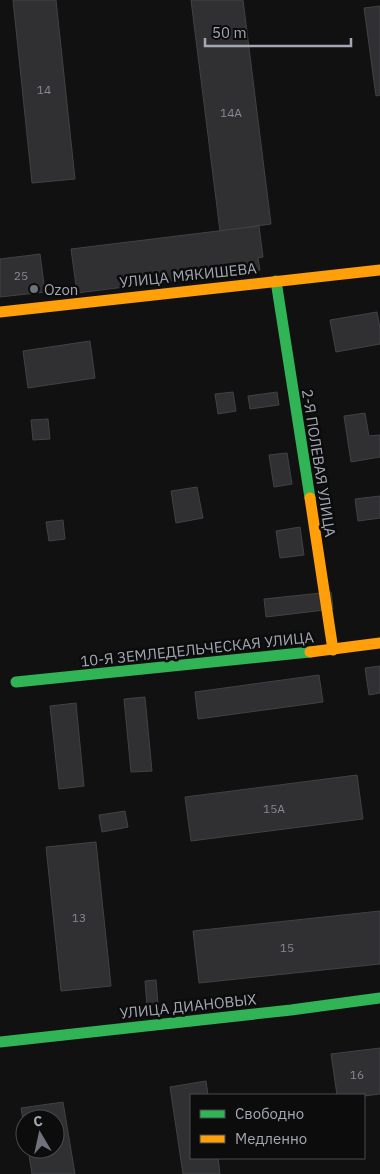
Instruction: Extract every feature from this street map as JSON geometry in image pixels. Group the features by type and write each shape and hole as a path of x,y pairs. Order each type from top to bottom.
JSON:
{"street":[{"name":"УЛИЦА МЯКИШЕВА","path":"0,312 380,270"},
{"name":"2-Я ПОЛЕВАЯ УЛИЦА","path":"276,281 333,650"},
{"name":"10-Я ЗЕМЛЕДЕЛЬЧЕСКАЯ УЛИЦА","path":"16,682 333,650 380,643"},
{"name":"УЛИЦА ДИАНОВЫХ","path":"0,1042 291,1010 380,998"}],"building":[{"path":"13,0 56,0 75,179 32,183"},
{"path":"191,0 243,0 271,224 220,231"},
{"path":"380,6 380,95 376,96 364,8"},
{"path":"259,226 263,257 258,258 260,270 77,293 71,249"},
{"path":"40,254 45,292 0,297 0,259"},
{"path":"377,312 380,344 336,352 330,320"},
{"path":"90,341 95,378 28,388 23,351"},
{"path":"233,392 236,411 218,414 215,394"},
{"path":"277,392 279,405 250,409 248,396"},
{"path":"365,413 369,436 380,435 380,457 351,462 344,416"},
{"path":"48,419 50,439 33,440 31,420"},
{"path":"287,453 292,484 274,487 269,455"},
{"path":"197,487 203,518 176,523 171,491"},
{"path":"380,496 380,518 358,521 355,499"},
{"path":"63,520 65,539 49,541 46,522"},
{"path":"300,527 304,555 280,558 276,531"},
{"path":"331,592 333,609 266,617 264,599"},
{"path":"380,666 380,693 369,695 365,668"},
{"path":"319,675 323,702 198,719 195,692"},
{"path":"145,697 152,771 131,772 124,699"},
{"path":"76,703 84,786 59,789 50,706"},
{"path":"357,775 363,819 191,841 185,797"},
{"path":"125,811 128,827 102,832 99,815"},
{"path":"96,842 111,986 61,991 46,847"},
{"path":"380,911 380,964 199,983 193,931"},
{"path":"156,980 158,1004 147,1005 145,981"},
{"path":"380,1048 380,1094 365,1096 365,1094 337,1094 331,1054"},
{"path":"206,1081 208,1094 190,1094 190,1159 218,1159 220,1174 183,1174 170,1087"},
{"path":"63,1102 64,1109 21,1109"},
{"path":"65,1114 75,1174 32,1174 30,1159 65,1159"}],"traffic: fast":[{"path":"276,281 310,498"},
{"path":"16,682 310,652"},
{"path":"0,1042 291,1010 380,998"}],"traffic: slow":[{"path":"0,312 380,270"},
{"path":"310,498 333,650"},
{"path":"310,652 380,643"}],"place":[{"name":"Ozon","path":"34,289"}]}
